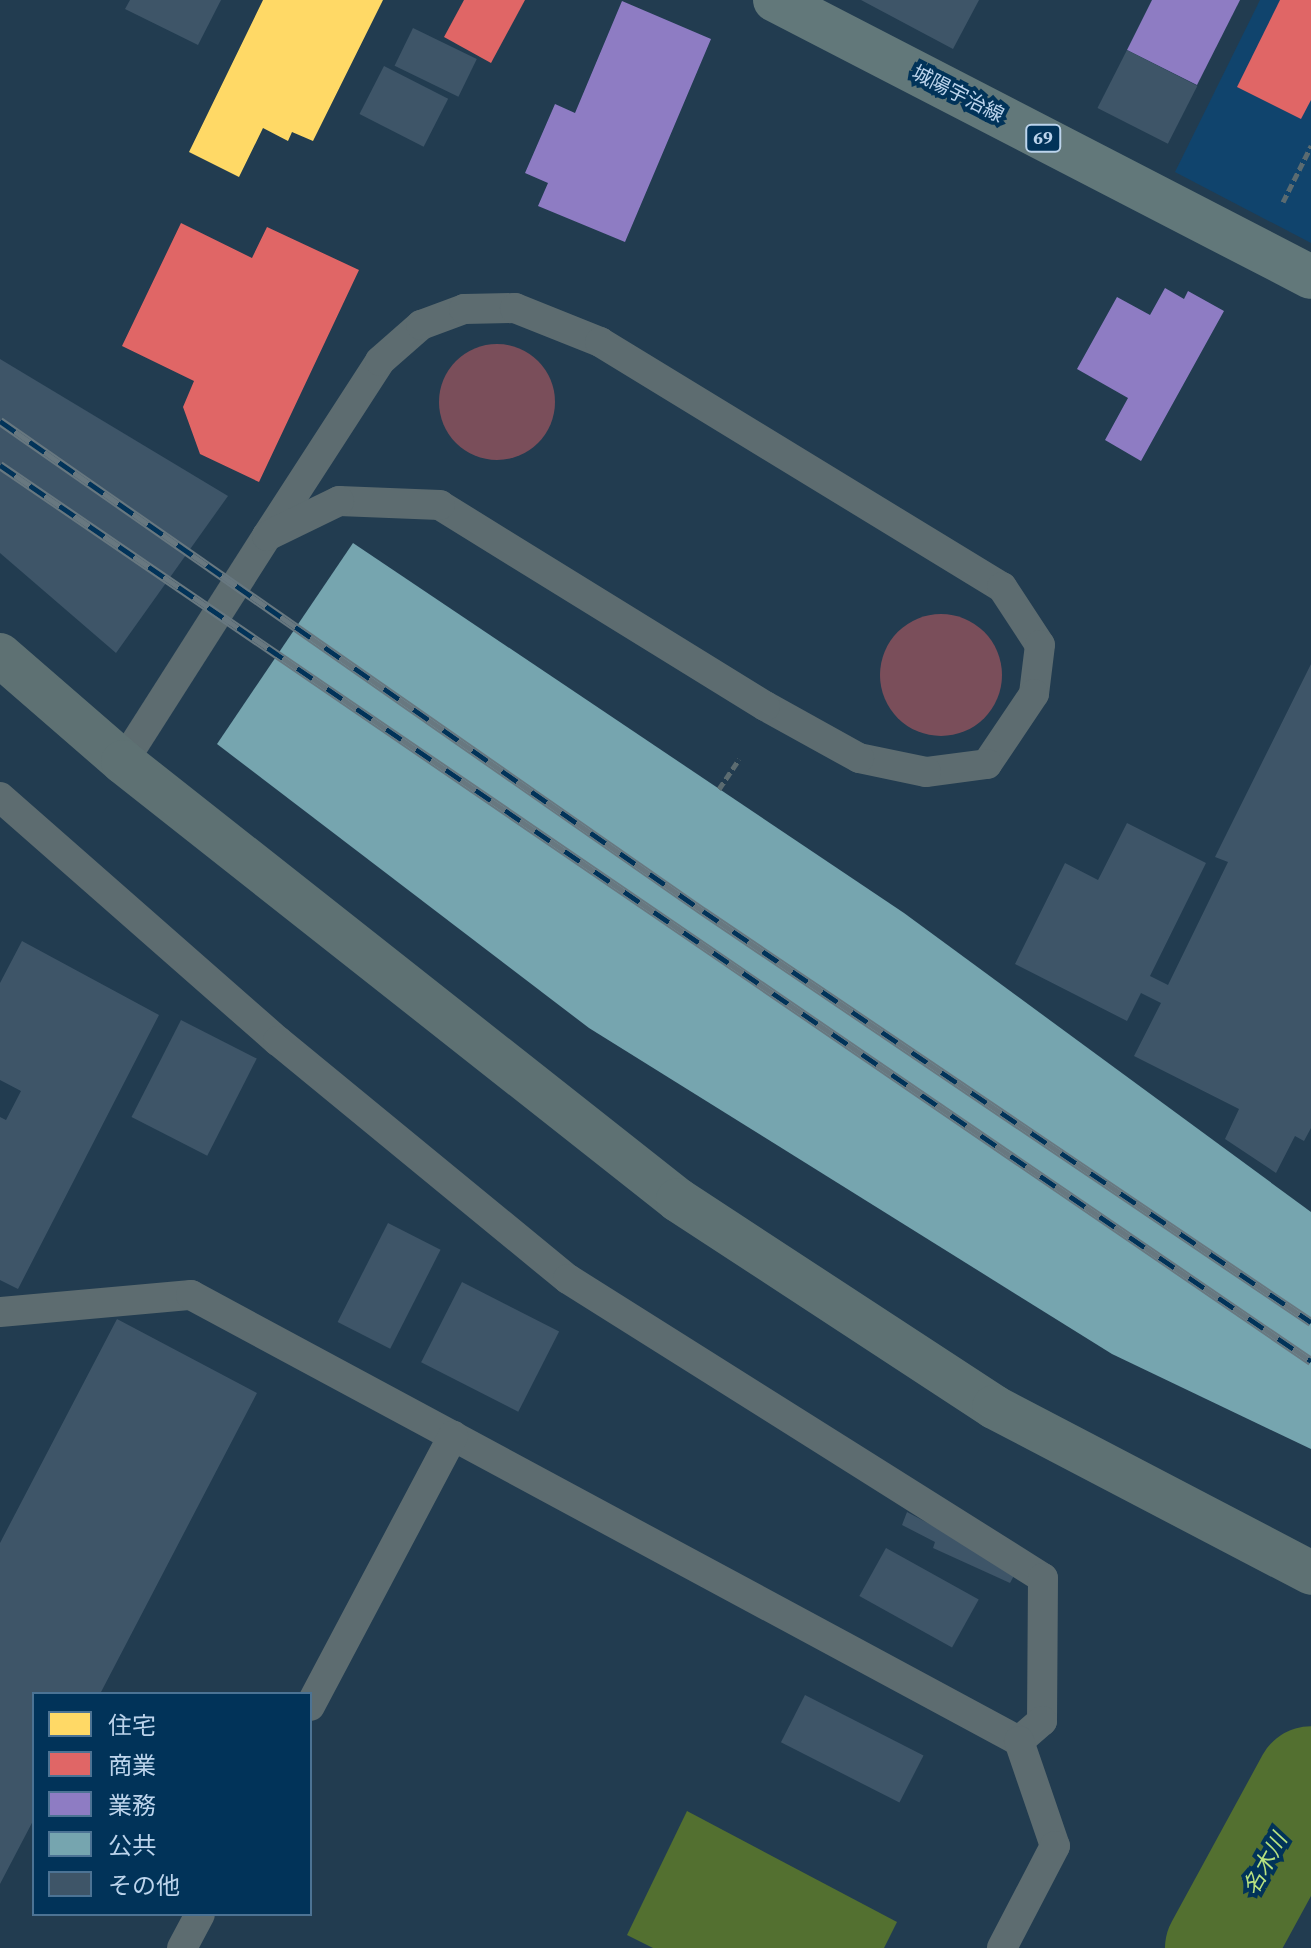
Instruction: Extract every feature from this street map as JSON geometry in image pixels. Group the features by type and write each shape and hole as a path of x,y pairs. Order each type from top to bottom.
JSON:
{"main road":[{"name":"城陽宇治線","path":"775,0 1311,277"}],"street":[{"path":"0,655 123,762 678,1200 994,1407 1311,1573"}],"lane":[{"path":"123,762 267,536 380,361 421,325 464,309 515,308 600,342 1002,587 1040,645 1034,694 987,764 926,772 859,758 765,706 440,505 339,501 267,536"},
{"path":"0,797 278,1041 568,1279 1043,1578 1042,1721 1019,1741"},
{"path":"0,1312 191,1295 1019,1741 1055,1846 1002,1948"},
{"path":"312,1702 453,1436"},
{"path":"182,1948 199,1916"}],"path":[{"path":"1260,250 1311,146"},
{"path":"719,789 739,759"}],"shaded area":[{"path":"1260,0 1311,0 1311,243 1175,172"},
{"path":"497,344 519,348 538,361 551,380 555,402 551,424 538,443 519,456 497,460 475,456 456,443 443,424 439,402 443,380 456,361 475,348"},
{"path":"941,614 965,618 984,632 998,651 1002,675 998,699 984,718 965,732 941,736 917,732 898,718 884,699 880,675 884,651 898,632 917,618"},
{"path":"687,1811 897,1922 884,1948 653,1948 627,1935"}],"building: 住宅":[{"path":"263,0 383,0 313,141 292,132 288,141 263,128 239,177 189,152"}],"building: 商業":[{"path":"464,0 525,0 491,63 444,37"},
{"path":"1280,0 1311,0 1311,100 1301,119 1237,87"},
{"path":"181,223 252,258 267,227 359,270 259,482 200,454 183,407 194,381 122,346"}],"building: 業務":[{"path":"1152,0 1240,0 1197,85 1127,50"},
{"path":"622,1 711,39 625,242 538,206 548,183 525,173 555,104 575,113"},
{"path":"1165,288 1184,299 1188,291 1224,311 1141,461 1105,440 1128,398 1077,369 1117,297 1150,315"}],"building: 公共":[{"path":"353,543 904,913 1311,1212 1311,1449 1112,1354 589,1028 217,744"}],"building: その他":[{"path":"130,0 221,0 198,45 125,9"},
{"path":"861,0 979,0 953,49"},
{"path":"413,28 477,59 458,97 395,66"},
{"path":"1127,50 1197,86 1168,144 1097,108"},
{"path":"384,66 448,99 424,147 359,114"},
{"path":"0,359 228,496 116,653 0,553"},
{"path":"1311,664 1311,1128 1304,1141 1295,1136 1276,1173 1225,1139 1239,1109 1134,1056 1161,1003 1141,993 1127,1021 1015,964 1065,863 1098,880 1127,823 1206,863 1150,976 1168,985 1228,862 1215,857"},
{"path":"22,941 159,1015 18,1289 0,1280 0,1117 6,1120 21,1091 0,1080 0,983"},
{"path":"181,1020 257,1059 207,1156 132,1117"},
{"path":"388,1223 441,1250 390,1349 338,1322"},
{"path":"462,1282 559,1331 518,1412 421,1362"},
{"path":"117,1319 257,1393 101,1692 32,1692 32,1823 0,1884 0,1543"},
{"path":"907,1512 1017,1570 1010,1583 933,1548 935,1542 902,1525"},
{"path":"886,1548 979,1599 952,1647 859,1596"},
{"path":"805,1695 924,1755 899,1803 781,1742"}],"waterway":[{"name":"名木川","path":"1220,1948 1311,1781"}],"railway":[{"path":"0,421 703,911 1311,1322"},
{"path":"0,465 1311,1361"}]}
